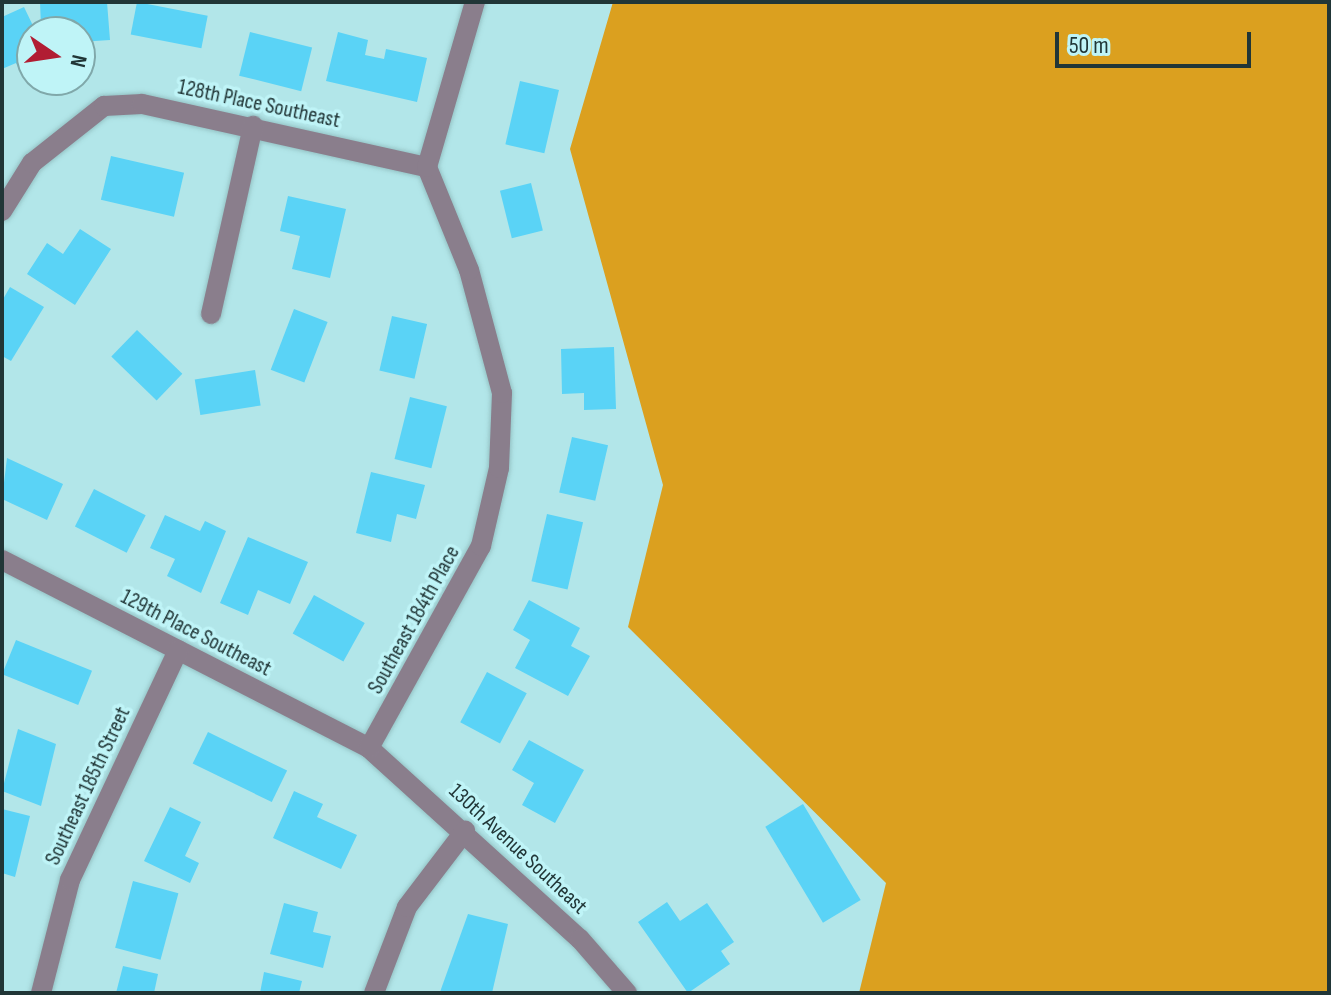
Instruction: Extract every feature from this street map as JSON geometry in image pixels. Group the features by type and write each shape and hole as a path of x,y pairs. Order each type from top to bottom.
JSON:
{"street":[{"path":"427,167 475,2"},
{"name":"128th Place Southeast","path":"2,211 32,163 81,118 104,106 142,104 253,126 427,167"},
{"path":"211,314 253,126"},
{"name":"Southeast 184th Place","path":"369,748 481,546 499,468 502,393 469,270 427,167"},
{"name":"129th Place Southeast","path":"2,560 369,748"},
{"name":"Southeast 185th Street","path":"41,993 70,880 178,650"},
{"name":"130th Avenue Southeast","path":"369,748 465,831 627,993"},
{"path":"374,993 407,907 465,831"}],"shaded area":[{"path":"613,2 1329,2 1329,993 859,993 886,883 628,627 663,485 570,149"}],"building":[{"path":"40,2 107,2 110,40 96,41 96,16 41,16"},
{"path":"137,2 208,16 201,48 131,34"},
{"path":"24,7 28,16 16,16 16,63 2,69 2,17"},
{"path":"250,32 312,47 301,91 239,76"},
{"path":"338,32 368,40 365,55 384,59 386,49 427,58 417,102 326,81"},
{"path":"520,81 559,90 544,153 505,144"},
{"path":"111,156 184,173 174,217 101,200"},
{"path":"531,183 543,231 512,238 500,191"},
{"path":"288,196 346,209 330,278 292,269 300,236 280,231"},
{"path":"80,229 111,249 75,305 27,274 47,243 63,254"},
{"path":"10,287 44,307 11,361 2,356 2,301"},
{"path":"294,309 328,322 304,383 271,370"},
{"path":"392,316 427,324 414,379 379,371"},
{"path":"137,330 182,374 157,400 111,357"},
{"path":"614,347 616,409 584,410 584,393 562,394 561,349"},
{"path":"255,370 261,406 200,415 195,380"},
{"path":"410,397 447,406 431,468 395,459"},
{"path":"572,437 608,445 595,501 559,493"},
{"path":"7,458 63,484 47,520 2,499"},
{"path":"371,472 425,485 416,519 397,514 391,542 356,533"},
{"path":"94,489 146,515 127,553 75,526"},
{"path":"547,514 583,522 568,590 531,581"},
{"path":"165,515 200,531 205,521 226,531 201,593 167,576 175,559 150,548"},
{"path":"248,537 308,562 290,604 258,590 248,615 220,603"},
{"path":"314,595 365,623 343,662 293,633"},
{"path":"529,600 580,628 571,646 590,656 568,696 515,668 530,640 513,630"},
{"path":"16,640 92,671 78,705 2,674"},
{"path":"487,672 527,693 500,743 460,722"},
{"path":"18,729 56,744 41,806 2,791"},
{"path":"208,732 287,771 272,802 193,763"},
{"path":"529,740 584,770 555,823 522,805 534,783 512,770"},
{"path":"294,791 323,804 317,817 357,835 341,869 273,838"},
{"path":"803,804 861,900 823,923 765,827"},
{"path":"170,807 201,822 185,856 199,863 190,883 144,861"},
{"path":"2,809 30,816 15,877 2,873"},
{"path":"133,881 178,893 161,960 115,948"},
{"path":"667,902 680,921 707,903 734,942 721,951 730,964 688,993 638,922"},
{"path":"284,903 318,912 313,932 331,936 323,968 270,954"},
{"path":"468,914 508,924 492,993 440,992"},
{"path":"123,966 158,974 154,993 116,993"},
{"path":"264,972 302,981 299,993 260,993"}]}
